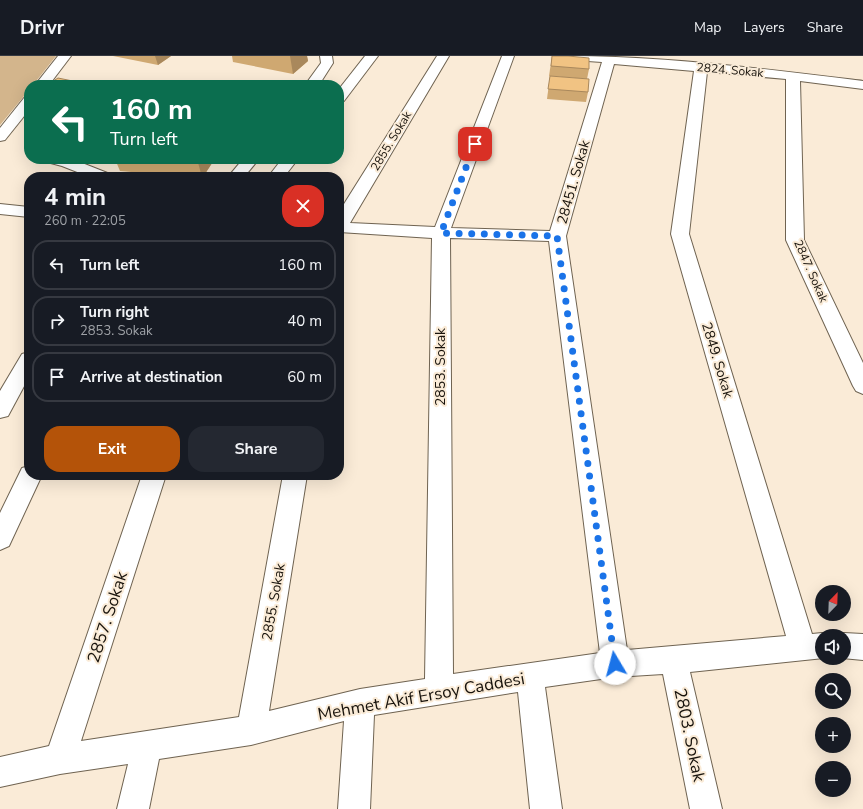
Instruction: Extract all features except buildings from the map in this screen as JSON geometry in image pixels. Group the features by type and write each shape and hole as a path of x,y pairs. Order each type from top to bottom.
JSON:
{"street":[{"path":"46,80 65,56"},
{"path":"315,80 327,63 326,56"},
{"path":"344,92 372,56"},
{"name":"2855. Sokak","path":"344,218 442,56"},
{"name":"2853. Sokak","path":"439,690 441,233 508,56"},
{"name":"2824. Sokak","path":"573,56 793,76 863,85"},
{"name":"28451. Sokak","path":"608,60 557,236 615,664"},
{"name":"2849. Sokak","path":"701,68 680,234 813,647"},
{"name":"2847. Sokak","path":"793,76 795,240 863,386"},
{"path":"0,137 24,107"},
{"path":"71,164 91,172"},
{"path":"240,172 247,164"},
{"path":"280,172 286,164"},
{"path":"0,209 24,211"},
{"path":"344,226 441,233 557,236"},
{"path":"0,410 24,368"},
{"path":"0,539 28,480"},
{"name":"2857. Sokak","path":"60,759 152,480"},
{"name":"2855. Sokak","path":"251,730 294,480"},
{"path":"851,646 863,647"},
{"name":"Mehmet Akif Ersoy Caddesi","path":"0,772 60,759 251,730 360,703 530,676 615,664 813,647"},
{"name":"2803. Sokak","path":"674,660 706,809"},
{"path":"530,676 546,809"},
{"path":"354,809 360,703"},
{"path":"133,809 147,746"}],"shaded area":[{"path":"0,56 56,56 37,80 24,80 24,96 0,125"}],"route":[{"path":"475,144 441,233 504,233 557,236 615,664"}]}
